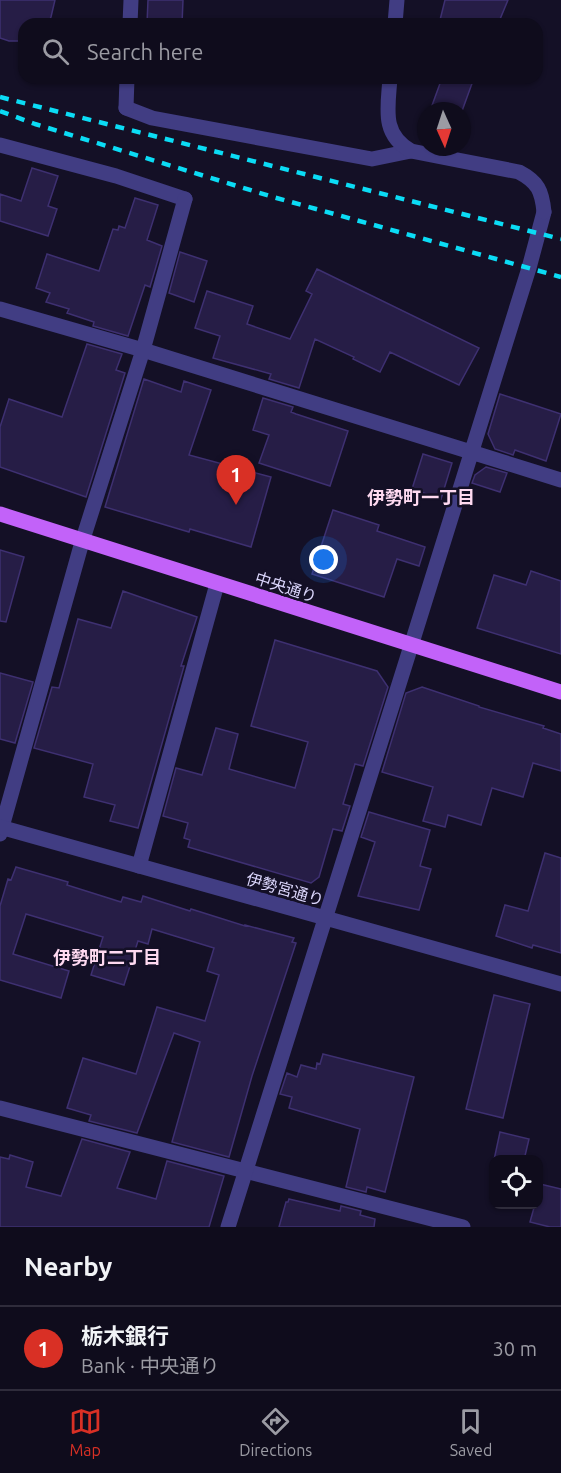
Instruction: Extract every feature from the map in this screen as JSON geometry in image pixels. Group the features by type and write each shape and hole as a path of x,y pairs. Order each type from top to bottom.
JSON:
{"main road":[{"name":"中央通り","path":"0,514 82,542 561,692"}],"street":[{"path":"130,18 131,0"},
{"path":"396,18 397,0"},
{"path":"127,84 126,108 152,118 372,159 411,151"},
{"path":"228,1227 472,452 544,212 543,198 534,180 519,172 411,151 399,144 392,134 388,103 390,84"},
{"path":"0,145 116,176 185,199 143,350 82,542 1,830"},
{"path":"0,309 143,350 561,480"},
{"path":"139,866 217,584"},
{"name":"伊勢宮通り","path":"1,830 139,866 561,984"},
{"path":"0,1108 463,1227"}],"building":[{"path":"0,0 55,0 50,18 18,18 18,41 0,38"},
{"path":"148,0 183,0 182,18 147,18"},
{"path":"445,0 508,0 500,18 440,18"},
{"path":"440,84 472,84 465,102 433,102"},
{"path":"32,168 58,176 48,206 57,209 48,236 0,221 0,194 21,201"},
{"path":"135,198 158,205 147,240 162,246 150,287 145,285 128,336 93,326 94,322 67,313 69,309 46,302 50,293 36,288 47,254 99,271 113,229 118,230 119,226 125,228"},
{"path":"180,252 207,261 194,302 169,293"},
{"path":"317,269 479,348 459,385 390,352 380,372 315,339 299,388 269,379 271,374 213,358 220,336 195,328 207,291 253,306 247,324 290,339 312,294 306,291"},
{"path":"87,344 122,354 116,370 125,373 86,497 0,467 0,427 9,399 62,417"},
{"path":"144,379 181,392 184,381 211,390 189,455 271,477 251,547 190,529 189,532 105,507"},
{"path":"500,394 561,414 546,461 515,450 513,455 495,449 488,434"},
{"path":"263,398 293,407 291,412 296,414 348,431 330,486 259,463 269,435 253,430"},
{"path":"423,454 452,463 441,499 412,489"},
{"path":"486,467 507,473 500,492 472,483 475,475"},
{"path":"333,510 379,525 377,531 425,547 419,566 397,559 384,597 312,574"},
{"path":"0,550 24,557 6,622 0,621"},
{"path":"531,571 561,581 561,654 477,628 494,575 526,585"},
{"path":"123,591 197,617 181,666 184,666 138,828 110,821 115,805 84,797 93,764 34,748 52,687 59,688 78,619 111,628"},
{"path":"275,640 377,671 388,687 363,766 355,764 343,804 350,806 342,831 333,829 319,877 311,883 188,847 190,840 184,838 188,823 163,816 176,768 202,775 216,728 238,734 229,769 295,788 308,742 251,726"},
{"path":"0,673 33,682 15,743 0,739"},
{"path":"422,687 544,726 543,728 561,734 561,771 533,763 523,797 492,788 481,825 448,815 445,827 423,821 433,787 382,772 406,693"},
{"path":"369,812 430,830 420,866 431,869 419,910 358,896 375,842 361,837"},
{"path":"545,853 561,858 561,953 533,945 532,948 496,936 505,905 528,911"},
{"path":"16,867 68,882 67,885 121,902 123,897 141,902 143,896 190,911 191,909 294,938 292,942 296,943 252,1076 229,1157 172,1142 200,1042 174,1033 137,1133 89,1121 91,1115 67,1108 83,1058 136,1074 157,1007 205,1021 219,975 207,971 214,948 152,929 148,944 138,941 124,985 91,975 103,937 26,914 13,954 69,971 61,998 0,980 0,906 8,879 11,880"},
{"path":"494,995 530,1004 503,1118 466,1109"},
{"path":"323,1054 414,1077 385,1192 367,1187 366,1192 346,1187 360,1129 289,1108 292,1097 280,1094 287,1073 297,1077 301,1065 316,1069"},
{"path":"500,1132 529,1139 525,1155 495,1155"},
{"path":"82,1139 130,1152 117,1188 156,1199 167,1161 224,1176 209,1227 0,1227 0,1157 9,1159 10,1155 33,1162 26,1187 61,1196"},
{"path":"543,1185 561,1189 561,1227 530,1222 534,1209 543,1209"},
{"path":"289,1199 340,1211 341,1206 361,1211 360,1215 375,1219 374,1227 279,1227 286,1202"}],"railway":[{"path":"0,97 561,239"},
{"path":"0,111 35,124 273,197 561,277"}],"place":[{"name":"栃木銀行","path":"236,505"}],"district":[{"name":"伊勢町一丁目","path":"421,498"},
{"name":"伊勢町二丁目","path":"107,958"}]}
